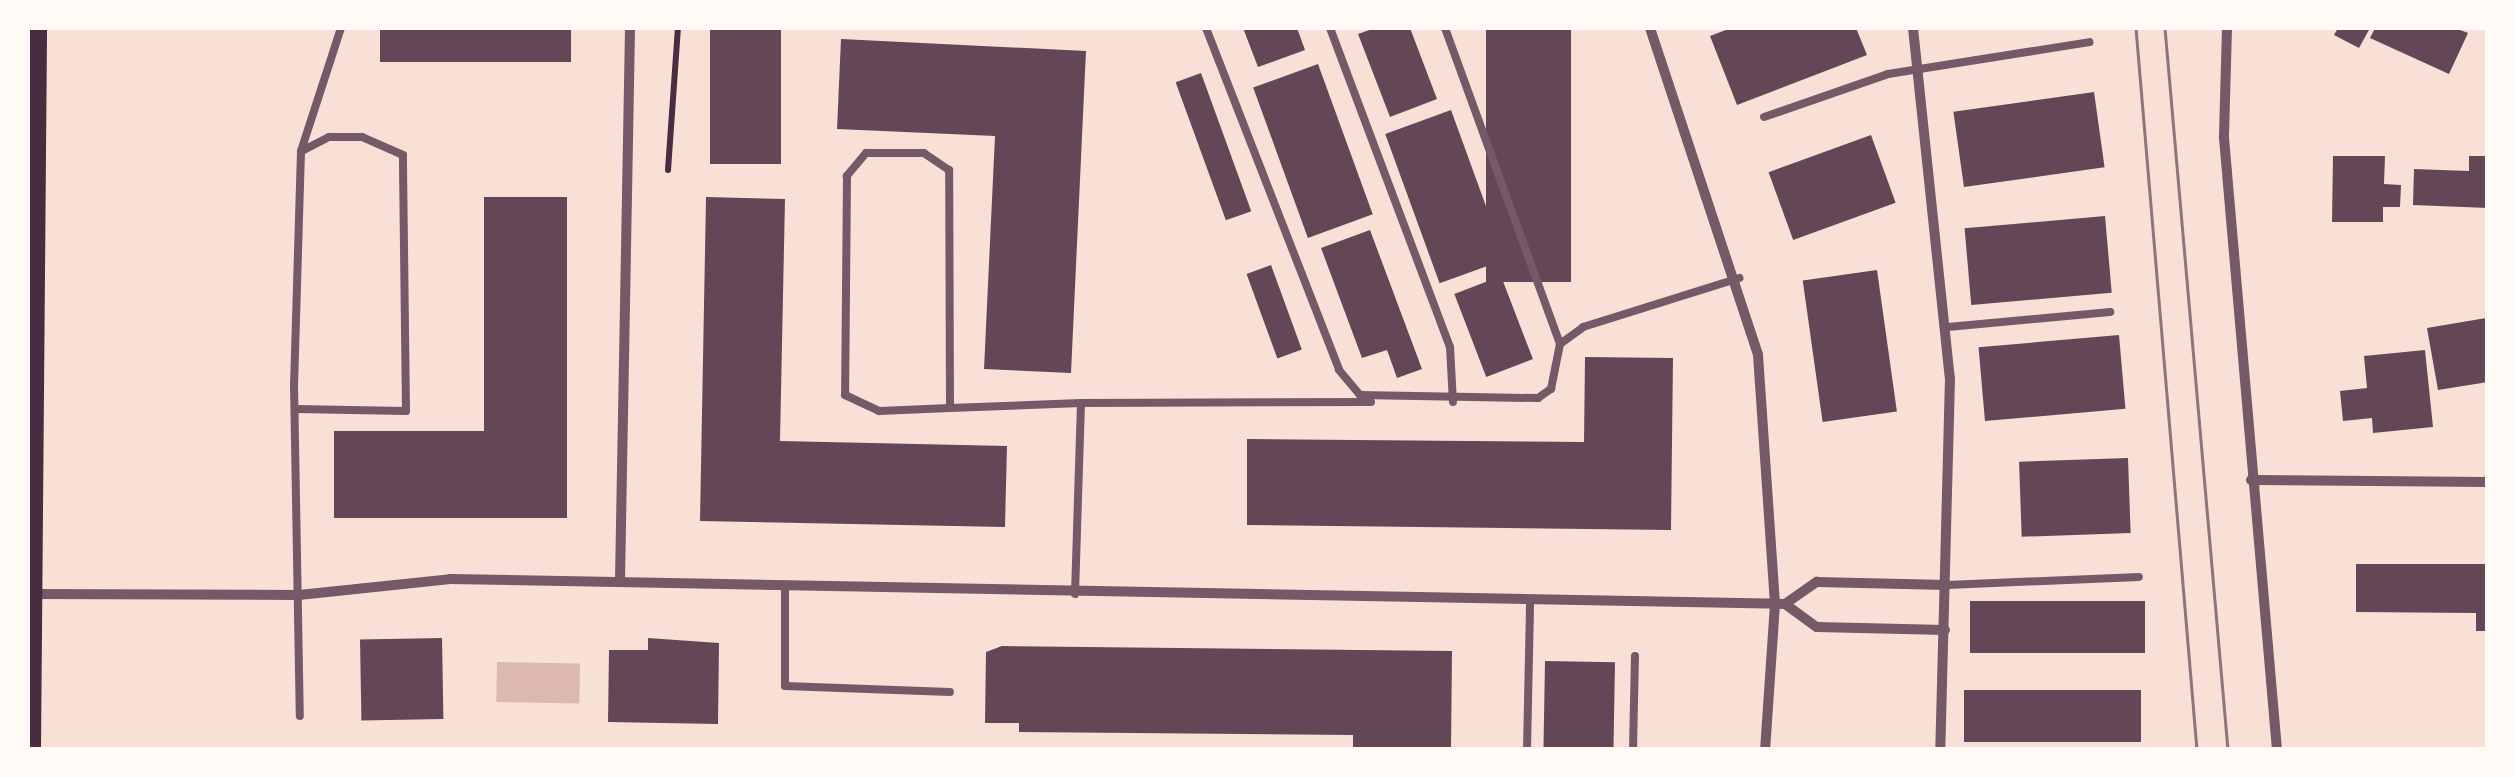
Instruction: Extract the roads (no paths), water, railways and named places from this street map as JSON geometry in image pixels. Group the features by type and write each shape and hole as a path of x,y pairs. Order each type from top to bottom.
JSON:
{"main road":[{"path":"28,750 34,28"}],"street":[{"path":"620,580 630,28"},
{"path":"1650,28 1739,278 1770,434 1780,604 1765,750"},
{"path":"1914,28 1922,67 1948,328 1947,585 1940,750"},
{"path":"2227,28 2224,138 2251,480 2278,750"},
{"path":"2251,480 2488,482"},
{"path":"31,594 299,595 450,578 1075,594 1780,604 1817,582 1947,585"},
{"path":"1780,604 1817,627 1945,630"}],"lane":[{"path":"300,716 296,409 301,151 341,28"},
{"path":"1206,28 1339,370 1376,402"},
{"path":"1330,28 1450,347 1453,402"},
{"path":"950,408 949,170 924,153 866,153 847,176 846,395 879,410 950,408 1081,403 1453,402 1538,398 1550,389 1560,344 1445,28"},
{"path":"1764,118 1922,67 2089,42"},
{"path":"296,409 406,411 403,154 362,136 301,151"},
{"path":"1560,344 1602,320 1739,278"},
{"path":"1948,328 2110,312"},
{"path":"1075,594 1081,403"},
{"path":"1947,585 2139,577"},
{"path":"785,588 785,686 950,692"},
{"path":"1527,750 1530,602"},
{"path":"1634,750 1636,656"}],"tram line":[{"path":"2136,28 2197,750"},
{"path":"2165,28 2228,750"}]}
